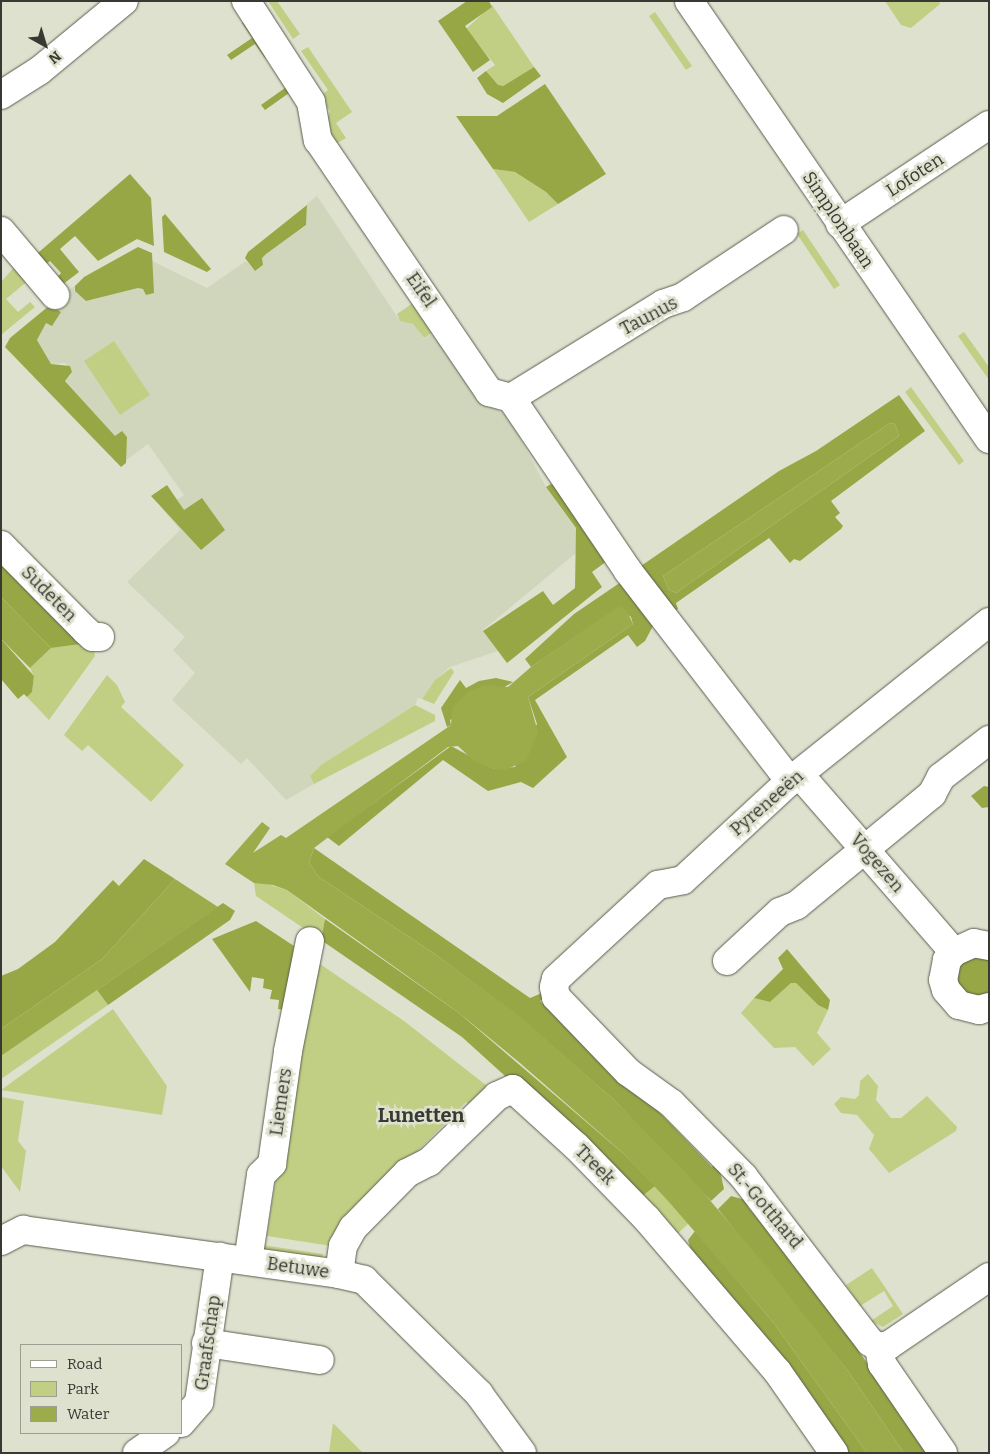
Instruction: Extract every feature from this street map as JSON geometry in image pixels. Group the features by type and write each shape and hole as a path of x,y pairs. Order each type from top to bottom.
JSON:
{"street":[{"path":"6,82 39,71 124,1"},
{"name":"Eifel","path":"246,1 311,102 318,140 344,179 489,392 511,398"},
{"name":"Simplonbaan","path":"689,1 989,439"},
{"name":"Lofoten","path":"840,224 989,125"},
{"name":"Taunus","path":"511,398 663,304 683,298 784,230"},
{"path":"1,231 55,295"},
{"name":"Vogezen","path":"511,398 620,560 669,626 794,778 871,856 954,952"},
{"name":"Sudeten","path":"1,546 86,631 93,637 100,637"},
{"name":"Pyreneeën","path":"554,987 556,979 658,885 683,880 794,778 989,622"},
{"path":"727,961 780,912 797,905 844,863 871,856 932,794 940,778 989,740"},
{"name":"Liemers","path":"248,1261 261,1175 272,1164 288,1051 310,941"},
{"path":"989,946 974,943 954,952 944,970 946,990 959,1005 979,1010 989,1007"},
{"name":"St.-Gotthard","path":"554,987 556,997 628,1072 671,1103 744,1177 870,1342 879,1347 882,1364 943,1453"},
{"name":"Treek","path":"339,1274 343,1246 353,1228 407,1174 429,1162 497,1096 512,1089 577,1147 647,1219 777,1371 834,1453"},
{"name":"Betuwe","path":"1,1241 23,1230 339,1274 364,1280 377,1290 479,1394 522,1453"},
{"name":"Graafschap","path":"182,1422 199,1402 206,1343 220,1257"},
{"path":"879,1347 889,1344 989,1277"},
{"path":"206,1343 320,1360"},
{"path":"137,1453 165,1434"}],"shaded area":[{"path":"467,1 489,1 492,7 465,26 490,60 473,72 438,21"},
{"path":"246,20 270,55 265,58 255,44 231,60 227,55 252,38 242,23"},
{"path":"534,67 541,76 503,103 487,94 477,78 486,71 498,85 503,86"},
{"path":"280,70 299,108 289,93 265,110 261,105 285,88 276,73"},
{"path":"545,84 606,174 558,204 546,192 515,172 493,169 456,116 497,116"},
{"path":"130,174 151,198 154,246 137,239 98,261 75,236 60,249 79,272 58,288 53,282 61,273 50,261 41,268 32,258"},
{"path":"317,196 400,321 413,324 424,339 437,331 483,401 509,417 546,487 587,544 483,630 498,651 450,667 435,680 422,699 418,698 415,705 321,765 310,776 314,784 286,800 247,758 241,764 172,700 195,673 173,650 185,637 127,582 180,530 163,509 184,495 148,444 125,461 122,431 115,437 65,380 71,375 71,369 65,363 51,364 37,340 46,322 61,312 50,305 78,283 74,289 86,301 138,288 153,293 152,261 207,288 246,261 255,271 263,266 262,258 266,253 306,226 307,204"},
{"path":"307,205 306,225 266,254 262,258 263,265 255,271 245,258 248,252"},
{"path":"165,214 211,269 207,272 164,252 162,217"},
{"path":"138,247 152,253 154,293 146,295 143,289 138,288 86,301 75,291 75,286 84,277"},
{"path":"50,305 61,312 52,326 46,323 37,340 51,364 70,366 72,372 65,381 115,436 122,431 127,437 126,463 121,467 5,347 10,338"},
{"path":"899,395 925,431 831,501 840,513 835,517 843,526 800,561 794,559 790,563 769,538 676,603 678,609 669,615 638,568 779,471 816,451","holes":["890,423 895,424 899,436 676,593 669,590 663,576"]},
{"path":"551,484 555,485 607,561 592,572 602,587 507,663 483,631 543,591 553,605 575,588 576,528 546,487"},
{"path":"167,485 184,510 202,498 225,530 201,550 151,496"},
{"path":"1,563 81,644 51,648 1,597"},
{"path":"621,582 653,626 645,641 637,647 628,635 535,700 567,757 533,788 521,782 488,791 443,760 339,846 327,837 451,746 494,769 515,767 537,724 528,697 633,624 631,617 619,607 531,667 525,659 574,614"},
{"path":"1,639 34,676 32,692 27,697 24,694 18,699 1,679"},
{"path":"496,678 513,682 450,720 451,725 447,727 441,708 460,680 466,688 479,681"},
{"path":"984,786 989,787 989,807 982,808 971,796"},
{"path":"314,848 530,998 542,993 546,996 540,1001 616,1080 658,1111 712,1167 718,1162 724,1189 711,1201 613,1099 517,1015 435,954 319,877 309,863"},
{"path":"144,859 175,879 102,959 1,1029 1,976 18,969 55,942 113,880 119,886"},
{"path":"223,903 235,911 230,920 108,1005 97,990"},
{"path":"325,919 459,1013 625,1155 655,1186 640,1198 462,1037 321,940"},
{"path":"256,921 294,946 287,1010 278,1009 279,1000 270,999 272,990 263,988 264,979 252,977 250,992 212,939"},
{"path":"787,949 830,1000 828,1010 818,1005 796,983 791,983 770,1002 754,998 783,969 778,958"},
{"path":"968,955 989,959 989,996 972,1000 952,976"},
{"path":"731,1196 753,1202 748,1207 825,1301 928,1453 904,1453 848,1371 718,1209"},
{"path":"695,1231 773,1322 867,1453 841,1453 693,1258 688,1240"}],"green space":[{"path":"268,1 277,1 300,34 293,39"},
{"path":"885,1 939,1 940,4 911,28 901,25"},
{"path":"492,5 534,67 503,86 498,86 486,71 495,65 466,29"},
{"path":"655,12 692,66 686,70 649,16"},
{"path":"308,47 352,112 336,123 346,138 334,145 324,132 330,111 320,96 328,90 301,51"},
{"path":"493,169 515,172 546,192 558,204 529,222"},
{"path":"803,230 840,285 834,289 797,234"},
{"path":"17,264 30,279 6,299 18,312 30,302 35,307 1,335 1,282"},
{"path":"413,303 437,330 424,338 413,324 400,321 397,314"},
{"path":"964,332 989,367 989,380 958,336"},
{"path":"114,341 150,395 120,415 84,361"},
{"path":"911,387 964,461 959,465 905,392"},
{"path":"81,644 94,648 95,656 49,720 27,697 32,692 34,676 30,668 51,648"},
{"path":"451,668 454,672 434,704 422,699 435,680"},
{"path":"107,675 117,685 125,702 121,707 184,765 151,802 88,745 82,751 64,735"},
{"path":"415,705 435,715 435,721 314,784 310,776 321,765"},
{"path":"254,883 264,883 287,890 325,919 321,940 256,896"},
{"path":"314,960 404,1021 491,1089 472,1108 466,1102 333,1237 331,1246 267,1236 308,967"},
{"path":"791,983 796,983 818,1005 828,1010 817,1033 831,1049 813,1066 795,1047 774,1048 741,1013 754,998 770,1002"},
{"path":"97,990 108,1005 1,1079 1,1056"},
{"path":"113,1009 167,1086 162,1115 1,1090"},
{"path":"868,1074 878,1086 876,1100 891,1118 901,1118 927,1096 957,1127 956,1131 889,1173 869,1149 874,1135 857,1115 841,1113 834,1104 841,1097 855,1099 859,1095 860,1081"},
{"path":"1,1097 24,1101 18,1141 26,1151 20,1192 1,1166"},
{"path":"655,1186 689,1223 674,1237 640,1198"},
{"path":"262,1245 323,1254 322,1262 261,1253"},
{"path":"872,1268 903,1314 883,1327 871,1321 893,1306 884,1291 860,1306 846,1285"},
{"path":"333,1423 363,1453 329,1453"}],"water":[{"path":"890,423 895,424 899,436 676,593 669,590 663,576"},
{"path":"1,597 51,648 30,668 1,639"},
{"path":"619,606 627,611 633,624 528,697 538,732 526,761 505,770 494,769 474,761 458,746 448,747 314,848 309,863 319,877 435,954 517,1014 613,1099 690,1177 761,1260 848,1371 904,1453 867,1453 773,1322 669,1202 625,1155 520,1063 459,1013 287,890 273,885 254,883 225,864 262,822 270,828 253,853 281,835 286,838 451,725 452,709 468,692 485,685 508,687 531,667"},
{"path":"175,879 218,907 1,1056 1,1029 102,959"}],"district":[{"name":"Lunetten","path":"421,1115"}]}
